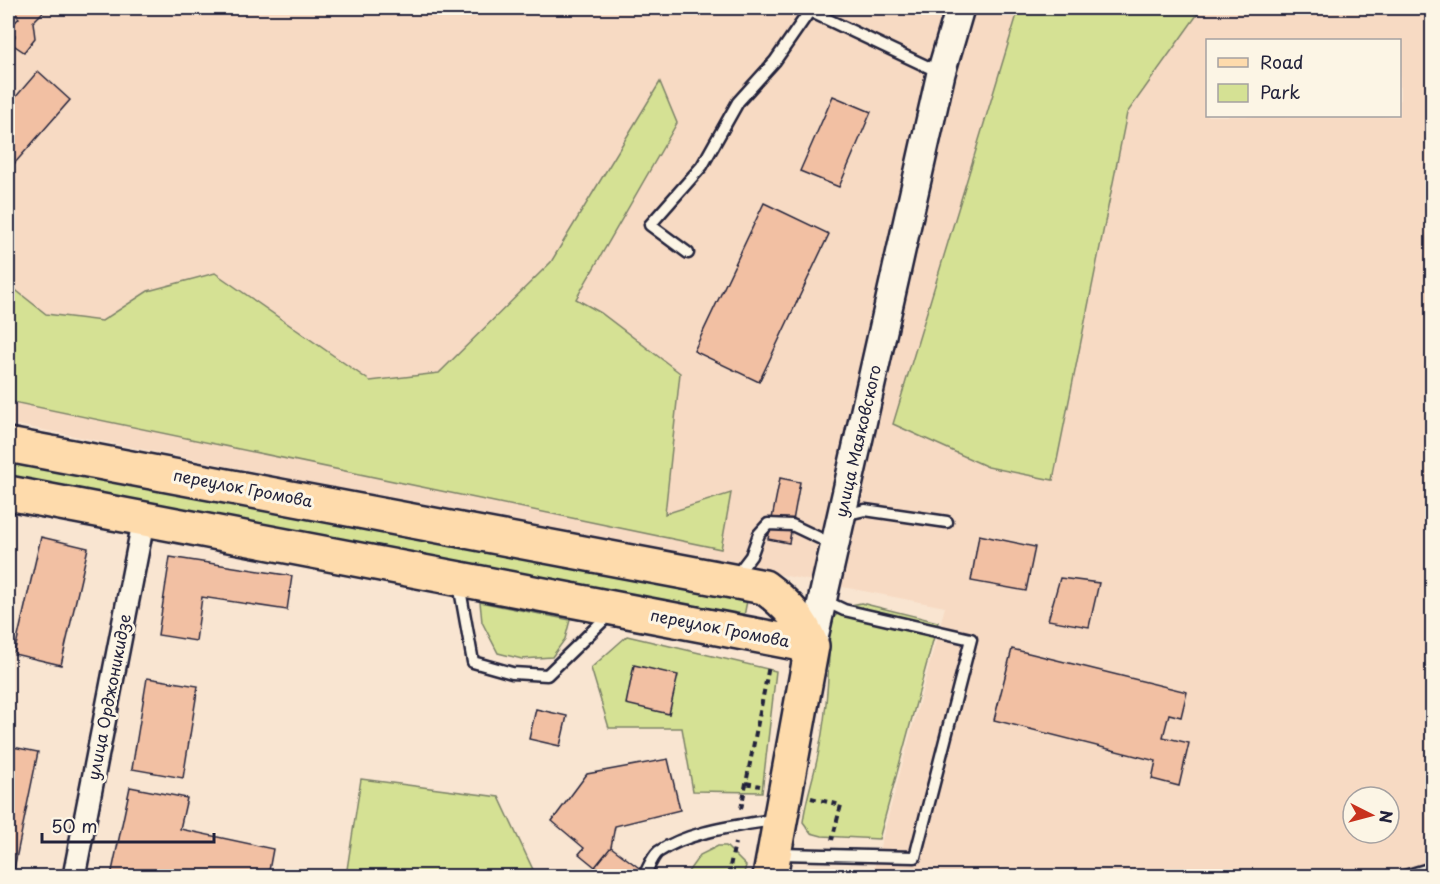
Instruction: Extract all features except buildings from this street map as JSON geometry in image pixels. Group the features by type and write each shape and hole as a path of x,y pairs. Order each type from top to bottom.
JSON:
{"main road":[{"name":"переулок Громова","path":"8,445 733,579 764,587 787,605 803,625 812,646"},
{"name":"переулок Громова","path":"8,493 812,646"},
{"name":"улица Маяковского","path":"773,865 812,646"}],"street":[{"name":"улица Маяковского","path":"812,646 941,74 960,8"},
{"name":"улица Орджоникидзе","path":"74,876 144,518"}],"lane":[{"path":"688,253 650,225 702,166 738,102 775,61 806,10 941,74"},
{"path":"842,515 865,510 947,522"},
{"path":"733,579 752,556 759,534 768,524 792,525 835,545"},
{"path":"457,578 473,663 512,673 547,675 616,608"},
{"path":"773,865 915,857 971,639 844,610 821,599"},
{"path":"644,876 656,854 681,841 783,817"},
{"path":"1405,876 1432,868"}],"path":[{"path":"728,876 769,663 753,661 756,635"}],"shaded area":[{"path":"8,8 1432,8 1432,876 872,876 945,607 8,423"}],"green space":[{"path":"1019,8 1202,8 1127,113 1053,480 988,467 893,424"},
{"path":"660,82 677,123 576,299 601,313 680,373 665,514 731,493 721,549 8,401 8,284 46,314 102,321 148,291 215,273 370,381 439,373 551,262"},
{"path":"8,462 747,601 743,621 8,483"},
{"path":"480,602 570,620 565,639 552,657 522,659 498,653 482,622"},
{"path":"861,603 938,622 879,839 822,836 811,833 803,822 824,718 830,621 846,606"},
{"path":"627,636 776,671 762,792 693,791 682,728 609,728 591,668"},
{"path":"361,779 499,797 536,876 346,876"},
{"path":"718,846 726,846 746,866 743,876 685,876 700,855"}]}
